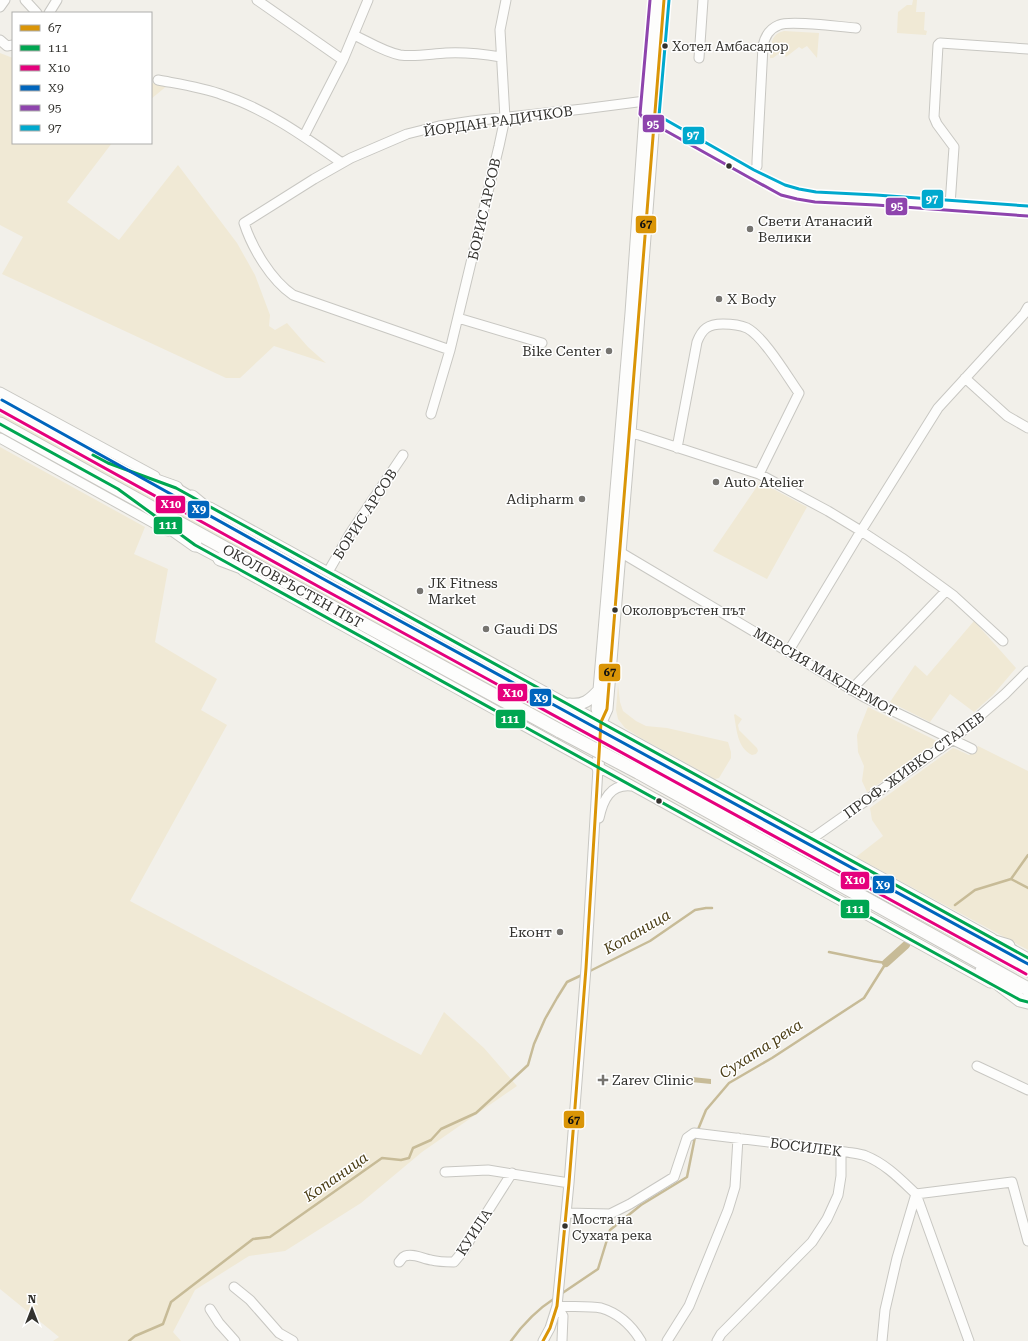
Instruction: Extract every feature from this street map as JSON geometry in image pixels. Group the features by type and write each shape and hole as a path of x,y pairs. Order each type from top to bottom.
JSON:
{"highway":[{"name":"ОКОЛОВРЪСТЕН ПЪТ","path":"0,404 321,582 566,710 639,757 692,788 1028,970"},
{"name":"ОКОЛОВРЪСТЕН ПЪТ","path":"0,424 296,588 638,772 1028,989"},
{"path":"108,463 176,488"},
{"path":"118,489 195,545"},
{"path":"192,497 238,535"},
{"path":"220,559 296,588"},
{"path":"951,928 1008,946"},
{"path":"944,942 1025,1002"}],"main road":[{"path":"601,722 607,709 630,433 651,100 655,0"},
{"path":"651,100 664,0"},
{"path":"598,768 601,722 597,709 598,690 650,116"},
{"path":"566,710 575,705 585,703 592,698 598,690"}],"street":[{"path":"0,7 5,0"},
{"path":"25,0 36,12"},
{"path":"50,12 57,0"},
{"path":"257,0 343,60"},
{"path":"304,136 343,60 368,0"},
{"name":"БОРИС АРСОВ","path":"430,414 450,350 505,118 500,30 506,0"},
{"path":"699,58 703,0"},
{"path":"752,174 758,161 763,46 765,36 780,24 792,23 856,28"},
{"path":"354,35 390,52 400,55 413,56 468,52 501,57"},
{"path":"0,40 7,46 12,45"},
{"path":"950,205 954,148 937,124 934,117 938,45 940,43 1028,49"},
{"path":"158,80 224,95 260,111 304,136 342,163"},
{"name":"ЙОРДАН РАДИЧКОВ","path":"450,350 293,295 284,289 269,272 246,232 244,223 342,163 407,134 445,125 651,100"},
{"path":"650,116 783,190 815,197 1028,211"},
{"path":"788,652 938,408 1024,314 1028,307"},
{"path":"458,318 542,343"},
{"path":"677,448 697,342 701,332 707,327 718,324 732,324 745,327 758,336 799,393 759,474"},
{"path":"966,378 1007,416 1028,428"},
{"path":"0,392 328,572 566,710 601,722 1028,958"},
{"path":"630,433 759,474 828,511 902,558 954,596 1003,641"},
{"path":"0,438 1025,1002"},
{"name":"БОРИС АРСОВ","path":"328,572 351,532 403,455"},
{"name":"МЕРСИЯ МАКДЕРМОТ","path":"620,552 851,690 972,749"},
{"path":"851,690 946,591"},
{"name":"ПРОФ. ЖИВКО СТАЛЕВ","path":"813,838 952,740 1005,694 1028,671"},
{"path":"543,1341 550,1328 557,1306 569,1183 586,968 598,768"},
{"path":"594,841 600,812 606,797 611,792 622,786 633,787"},
{"path":"977,1066 1028,1090"},
{"name":"БОСИЛЕК","path":"566,1213 610,1214 637,1200 674,1177 687,1138 698,1133 841,1151 865,1156 883,1165 902,1180 916,1194 969,1341"},
{"path":"667,1341 689,1306 728,1210 735,1186 738,1138"},
{"path":"716,1341 720,1334 812,1242 816,1236 827,1219 838,1195 841,1176 841,1151"},
{"path":"445,1172 488,1170 569,1183"},
{"name":"КУИЛА","path":"399,1262 404,1256 408,1255 430,1260 454,1262 464,1250 512,1173"},
{"path":"882,1341 885,1310 897,1258 916,1194 1012,1182 1028,1241"},
{"path":"234,1287 250,1300 279,1333 293,1341"},
{"path":"557,1306 564,1316 562,1341"},
{"path":"557,1306 600,1308 621,1317 636,1332 641,1341"},
{"path":"210,1309 234,1341"}],"shaded area":[{"path":"913,0 917,0 916,12 925,12 924,30 927,31 926,35 897,33 898,12 907,5 912,5"},
{"path":"784,31 819,33 817,58 807,46 802,49 799,47 786,57 781,52 773,58 770,58 772,41 776,35"},
{"path":"0,53 12,58 12,144 111,144 67,202 119,240 178,165 237,243 255,275 270,315 269,326 275,330 287,323 308,347 326,363 274,346 240,378 226,378 2,274 23,237 0,225"},
{"path":"152,83 168,85 152,98"},
{"path":"0,413 561,721 560,724 0,416"},
{"path":"0,431 132,504 165,527 0,436"},
{"path":"0,447 145,527 134,554 168,569 155,642 217,679 201,710 227,725 130,901 421,1055 444,1012 484,1048 517,1086 422,1152 361,1203 285,1251 249,1256 195,1290 173,1332 181,1341 53,1341 59,1337 0,1289"},
{"path":"760,482 807,507 767,579 713,551"},
{"path":"974,621 1016,668 993,695 974,712 950,694 930,722 890,702 915,665 927,676"},
{"path":"618,684 620,702 623,711 636,721 646,726 667,728 728,742 731,758 719,778 715,779 625,728 618,719 616,710"},
{"path":"868,707 937,741 937,743 867,792 862,781 864,766 858,752 857,735"},
{"path":"735,714 742,719 738,725 739,730 757,748 758,751 756,754 752,755 743,748 738,738"},
{"path":"978,746 1028,771 1028,950 856,857 883,836 872,820 870,808 953,748 969,755"},
{"path":"640,765 983,954 982,956 640,768"},
{"path":"692,1077 711,1079 711,1084 691,1082"}],"waterway":[{"name":"Сухата река","path":"955,905 975,890 1011,879 1028,855"},
{"path":"1011,879 1028,888"},
{"name":"Копаница","path":"588,972 650,941 695,910 712,908"},
{"name":"Сухата река","path":"886,963 906,945"},
{"name":"Сухата река","path":"697,1132 706,1110 729,1083 772,1058 864,998 886,963 829,952"},
{"name":"Копаница","path":"129,1341 135,1336 163,1324 171,1302 253,1239 270,1237 382,1158 401,1160 409,1158 413,1148 431,1140 441,1129 476,1113 528,1065 534,1044 545,1019 557,998 567,982 584,974"},
{"name":"Сухата река","path":"561,1294 598,1269 610,1230 641,1205 687,1177 695,1137"},
{"name":"Сухата река","path":"511,1341 531,1317 555,1298"}],"transit line":[{"name":"95","path":"650,0 640,114 643,118 781,195 815,202 1028,216"},
{"name":"67","path":"543,1341 550,1328 557,1306 569,1183 586,968 601,722 607,709 664,0"},
{"name":"97","path":"669,0 659,116 754,170 785,185 799,189 816,192 1028,206"},
{"name":"Х9","path":"2,400 327,581 1028,964"},
{"name":"Х10","path":"0,410 323,589 1026,974"},
{"name":"111","path":"0,424 118,489 195,545 1020,1000 1028,1002"},
{"name":"111","path":"93,455 108,463 176,488 1028,958"}],"place":[{"name":"Хотел Амбасадор","path":"665,46"},
{"name":"Свети Атанасий Велики","path":"750,229"},
{"name":"X Body","path":"719,299"},
{"name":"Bike Center","path":"609,351"},
{"name":"Auto Atelier","path":"716,482"},
{"name":"Adipharm","path":"582,499"},
{"name":"JK Fitness Market","path":"420,591"},
{"name":"Околовръстен път","path":"615,610"},
{"name":"Gaudi DS","path":"486,629"},
{"name":"Еконт","path":"560,932"},
{"name":"Zarev Clinic","path":"603,1080"},
{"name":"Моста на Сухата река","path":"565,1226"}]}
